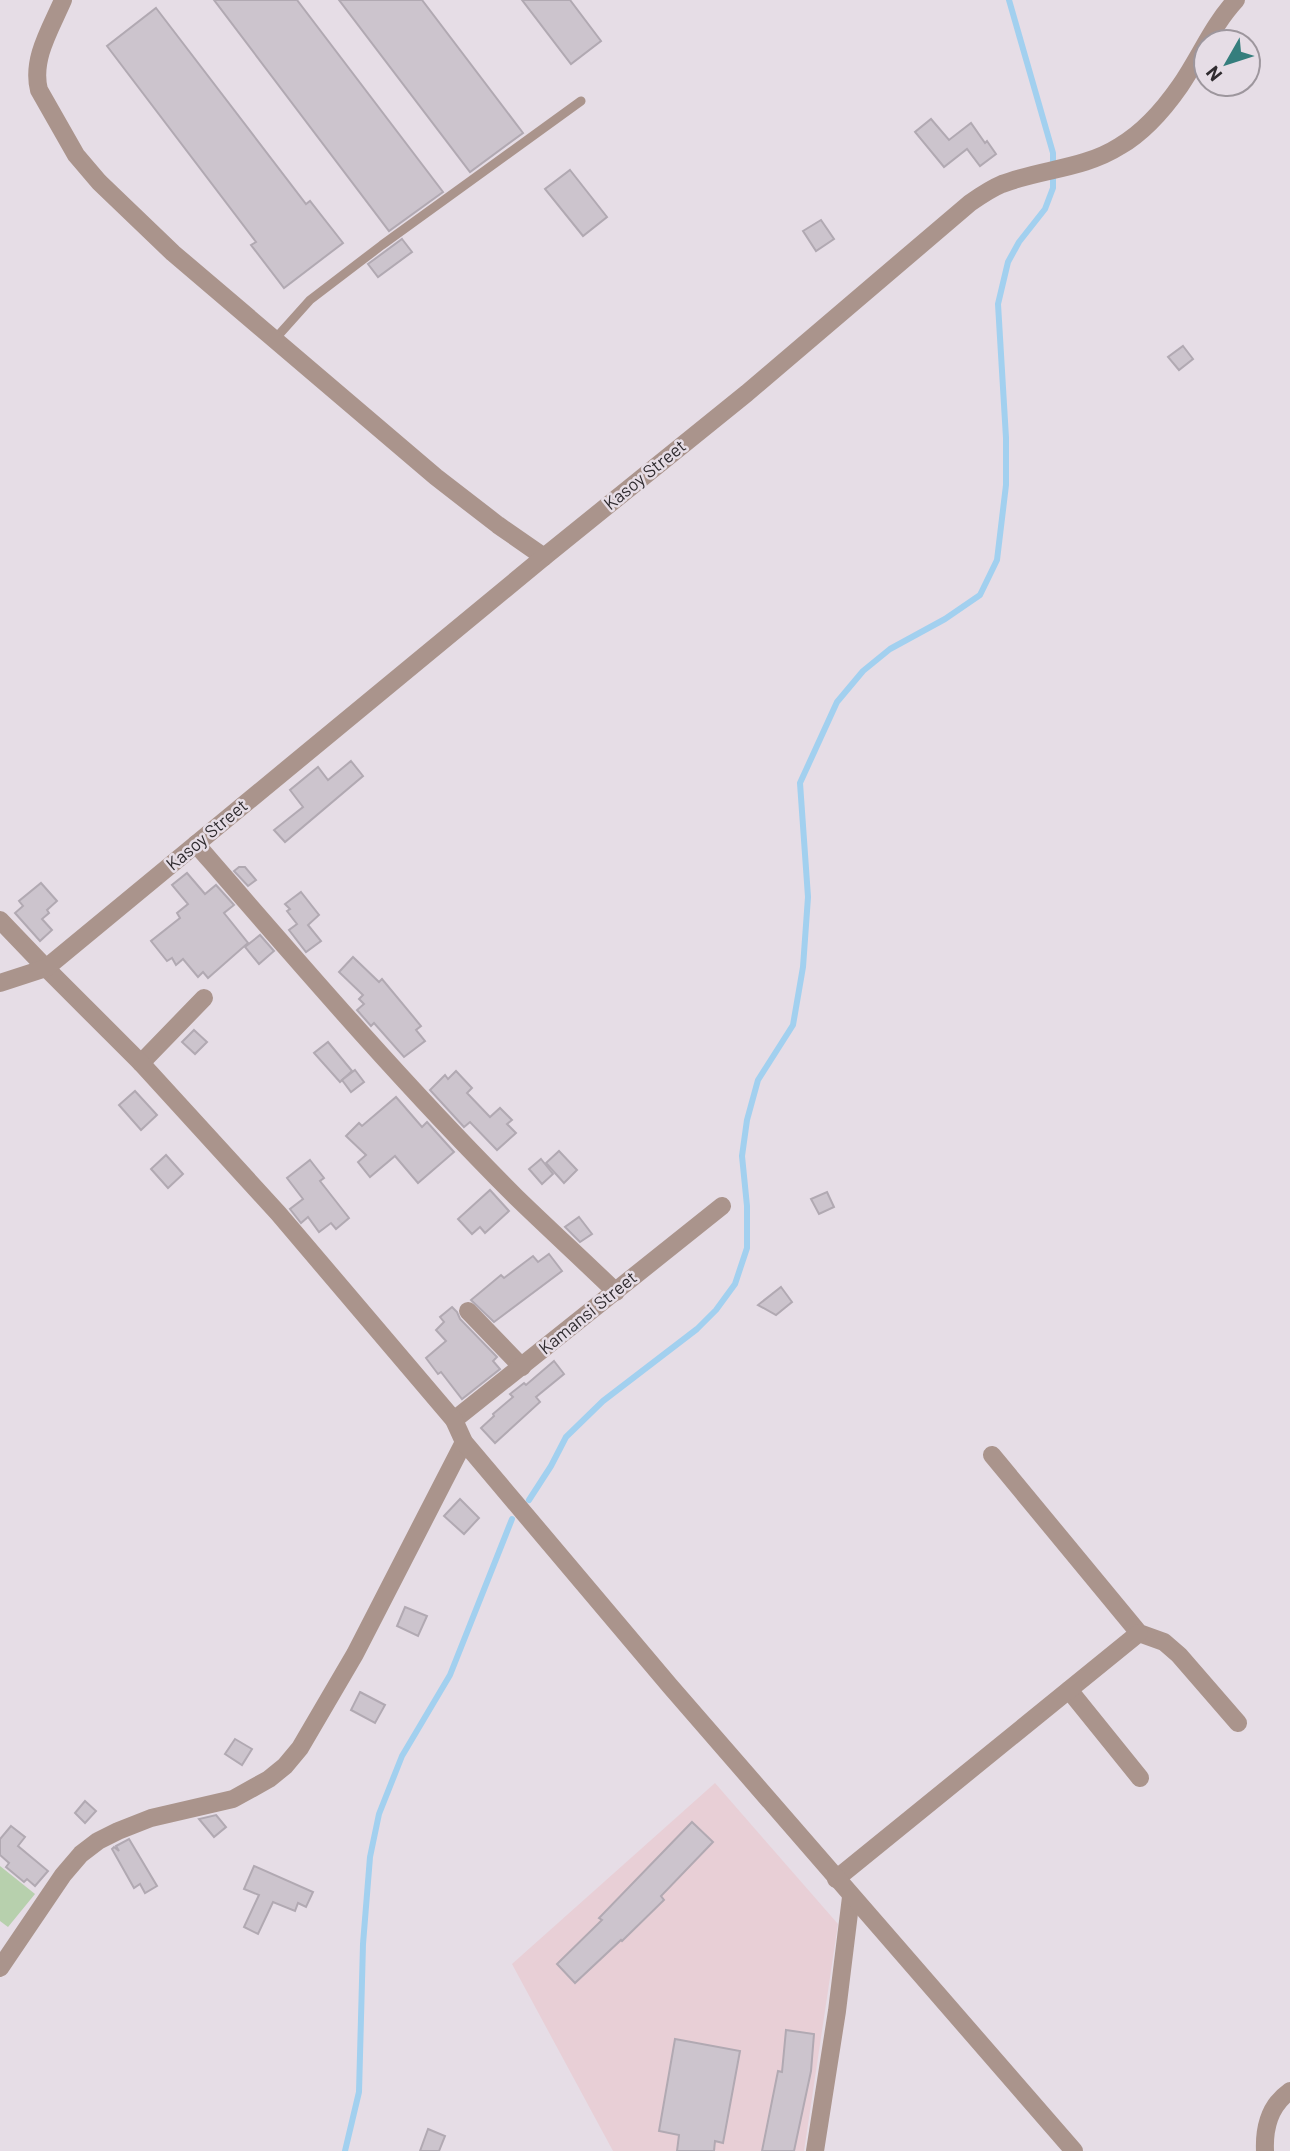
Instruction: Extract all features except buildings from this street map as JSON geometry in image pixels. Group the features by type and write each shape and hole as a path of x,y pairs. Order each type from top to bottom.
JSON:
{"street":[{"path":"64,0 42,49 36,79 39,90 76,155 99,183 173,253 436,477 544,557"},
{"name":"Kasoy Street","path":"46,968 747,393 970,203 994,188 1103,156 1122,145 1161,111 1181,84 1210,34 1236,0"},
{"path":"196,844 354,1026 450,1129 517,1198 616,1292"},
{"path":"0,920 141,1063 278,1213 454,1420 464,1442 851,1897 1074,2151"},
{"path":"0,983 46,968"},
{"path":"141,1063 204,998"},
{"name":"Kamansi Street","path":"454,1420 722,1206"},
{"path":"468,1311 522,1367"},
{"path":"0,1968 8,1943 81,1854 98,1841 118,1830 151,1818 233,1798 269,1779 285,1766 300,1748 355,1654 464,1442"},
{"path":"992,1455 1139,1633 1164,1642 1179,1655 1238,1723"},
{"path":"836,1879 1139,1633"},
{"path":"1069,1690 1140,1778"},
{"path":"815,2151 837,2011 851,1897"},
{"path":"1265,2151 1264,2132 1272,2110 1290,2091"}],"lane":[{"path":"275,339 320,292 581,101"}],"shaded area":[{"path":"715,1783 838,1924 804,2151 613,2151 512,1964"}],"green space":[{"path":"0,1866 35,1894 8,1927 0,1921"}],"waterway":[{"path":"529,1500 566,1437 603,1401 697,1329 716,1310 735,1284 747,1248 747,1206 742,1156 747,1120 758,1080 793,1025 803,967 808,897 800,783 837,702 863,671 890,649 945,619 980,595 997,560 1006,485 998,304 1008,262 1019,242 1045,209 1053,188 1053,153 1009,0"},
{"path":"345,2151 359,2092 363,1944 370,1857 379,1814 402,1756 450,1675 512,1519"}]}
